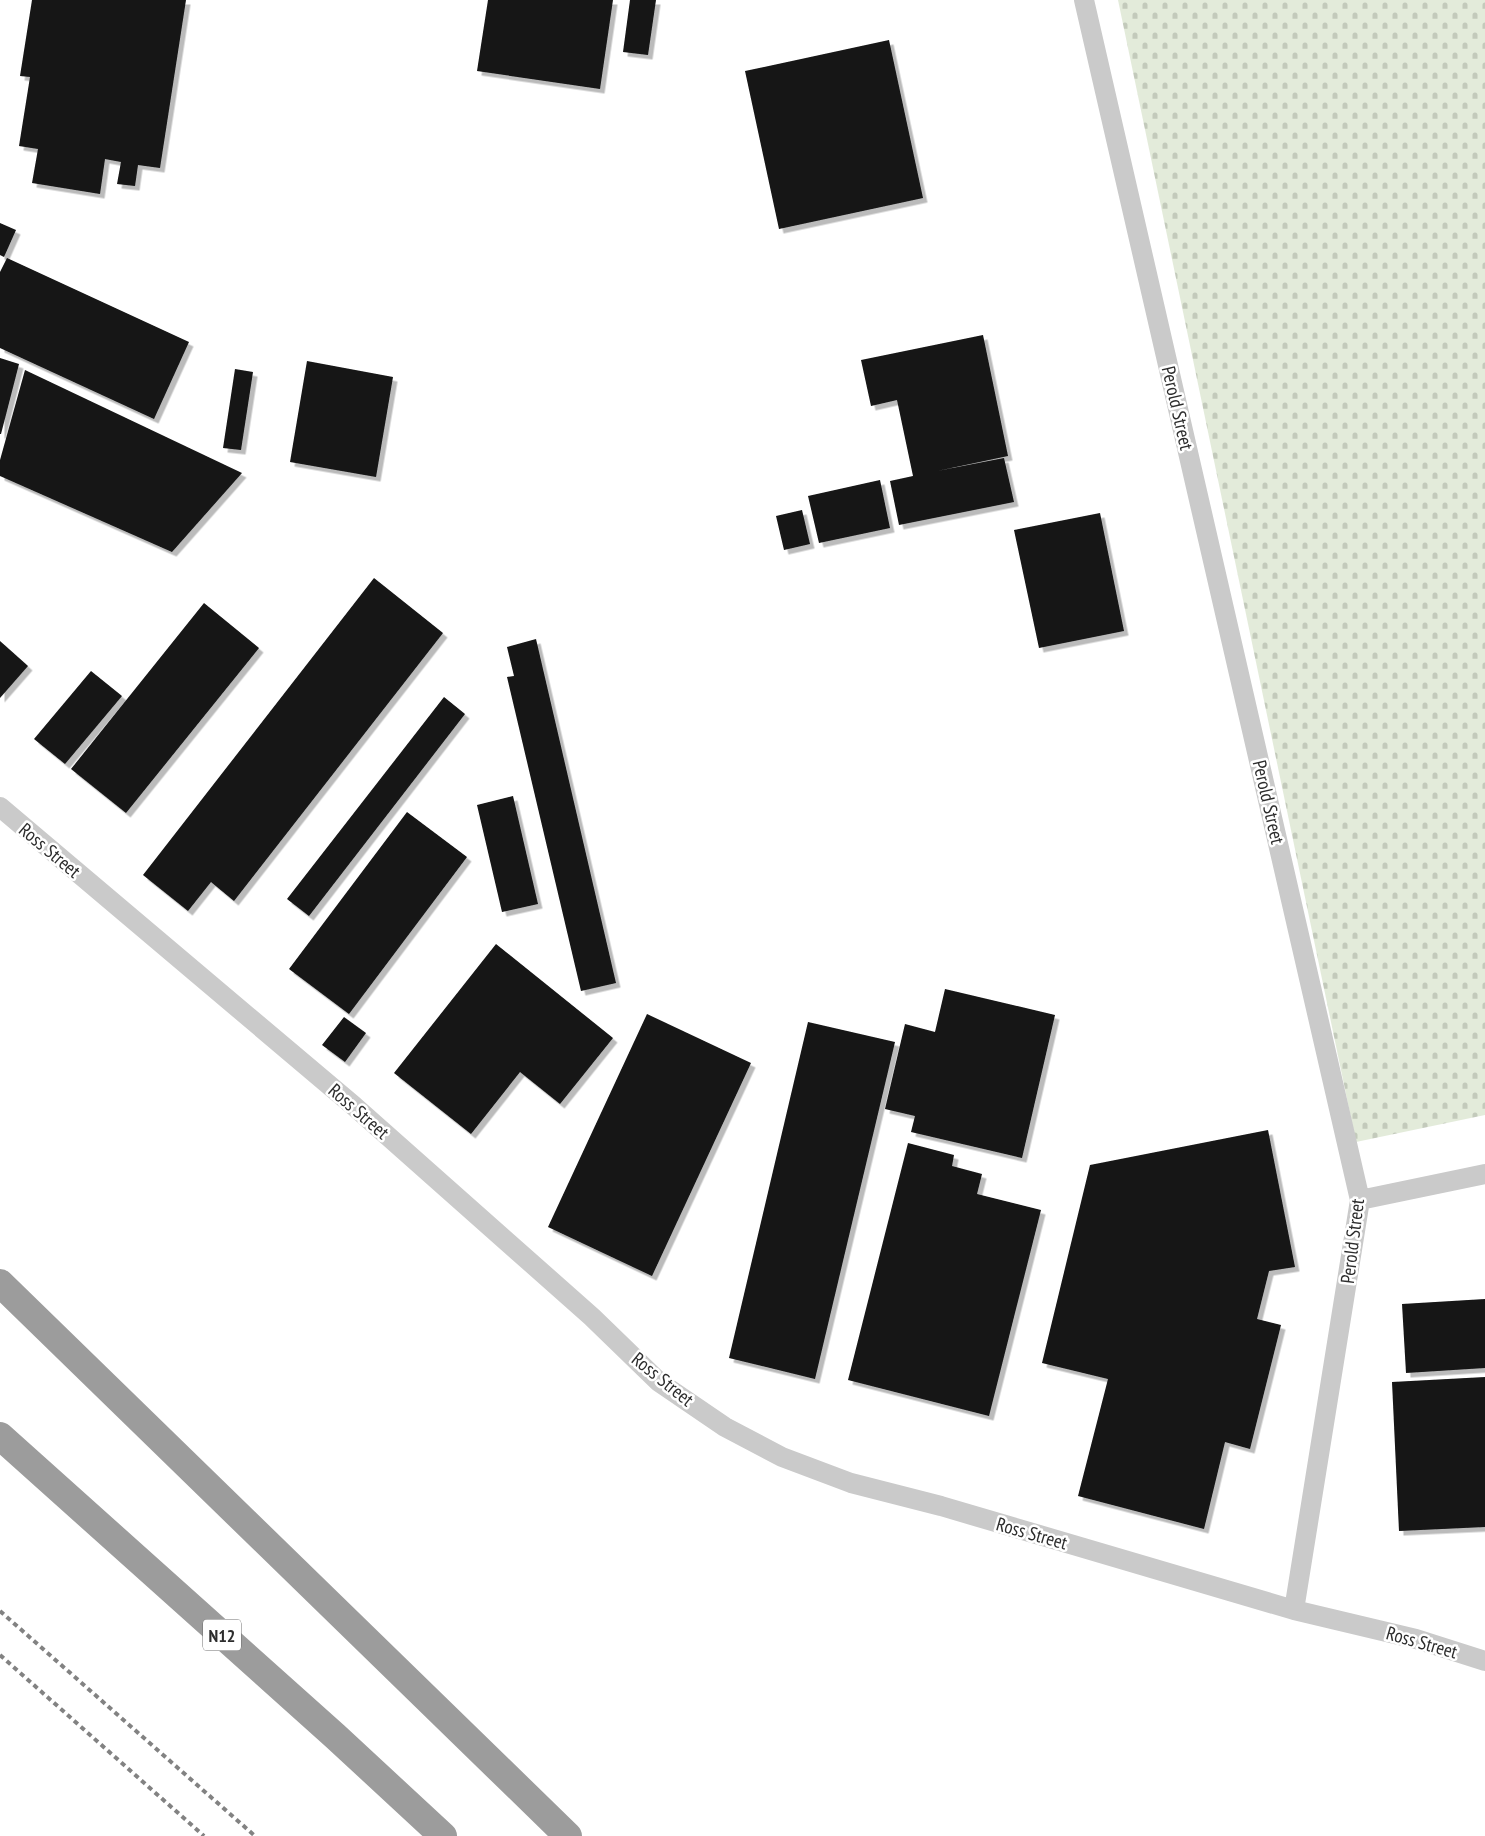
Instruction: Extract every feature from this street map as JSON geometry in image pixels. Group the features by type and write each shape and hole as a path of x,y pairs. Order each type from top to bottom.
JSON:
{"highway":[{"path":"0,1283 568,1836"},
{"name":"N12","path":"0,1436 335,1736 443,1836"}],"lane":[{"name":"Perold Street","path":"1084,0 1360,1200 1294,1610"},
{"name":"Ross Street","path":"0,808 354,1106 592,1317 659,1382 725,1427 782,1457 851,1483 941,1506 1294,1610 1416,1639 1485,1661"},
{"path":"1360,1200 1485,1174"}],"green space":[{"path":"1118,0 1485,0 1485,1115 1356,1142"}],"building":[{"path":"32,0 186,0 160,168 138,165 135,186 117,184 121,162 105,159 100,194 32,183 38,149 19,146 30,77 20,76"},
{"path":"488,0 613,0 600,89 477,71"},
{"path":"630,0 656,0 648,55 623,52"},
{"path":"889,40 923,198 779,229 745,71"},
{"path":"0,223 16,230 4,257 0,255"},
{"path":"7,258 189,342 154,419 0,348 0,272"},
{"path":"983,335 1008,456 937,471 1004,458 1014,502 899,525 890,481 913,476 897,400 871,406 861,360"},
{"path":"0,358 19,364 1,434 0,434"},
{"path":"307,361 393,377 376,477 290,462"},
{"path":"235,369 253,372 241,450 223,448"},
{"path":"25,370 242,473 172,552 0,476 0,460"},
{"path":"880,480 890,528 819,543 808,496"},
{"path":"802,510 810,544 784,550 776,516"},
{"path":"1100,513 1124,631 1039,648 1014,530"},
{"path":"374,578 443,633 234,901 211,882 188,911 143,875"},
{"path":"204,603 259,648 126,813 71,769"},
{"path":"536,639 616,983 581,991 507,677 514,676 507,647"},
{"path":"0,641 28,666 0,698"},
{"path":"91,671 122,696 65,764 34,739"},
{"path":"444,697 465,714 309,916 287,899"},
{"path":"513,796 538,904 502,912 477,805"},
{"path":"407,812 467,857 349,1014 289,969"},
{"path":"496,944 613,1038 560,1104 520,1072 471,1134 394,1073"},
{"path":"945,989 1055,1015 1022,1158 911,1132 915,1116 885,1109 905,1024 935,1032"},
{"path":"647,1014 751,1063 652,1276 548,1227"},
{"path":"344,1017 366,1033 345,1062 322,1045"},
{"path":"808,1022 895,1042 815,1379 729,1358"},
{"path":"1268,1130 1295,1267 1269,1271 1257,1319 1281,1325 1250,1449 1225,1442 1204,1529 1078,1496 1108,1379 1042,1363 1090,1165"},
{"path":"908,1143 954,1155 952,1166 982,1174 977,1194 1041,1210 989,1416 848,1380"},
{"path":"1485,1299 1485,1368 1406,1373 1402,1304"},
{"path":"1485,1377 1485,1527 1399,1531 1392,1382"}],"railway":[{"path":"0,1611 255,1836"},
{"path":"0,1655 204,1836"}]}
